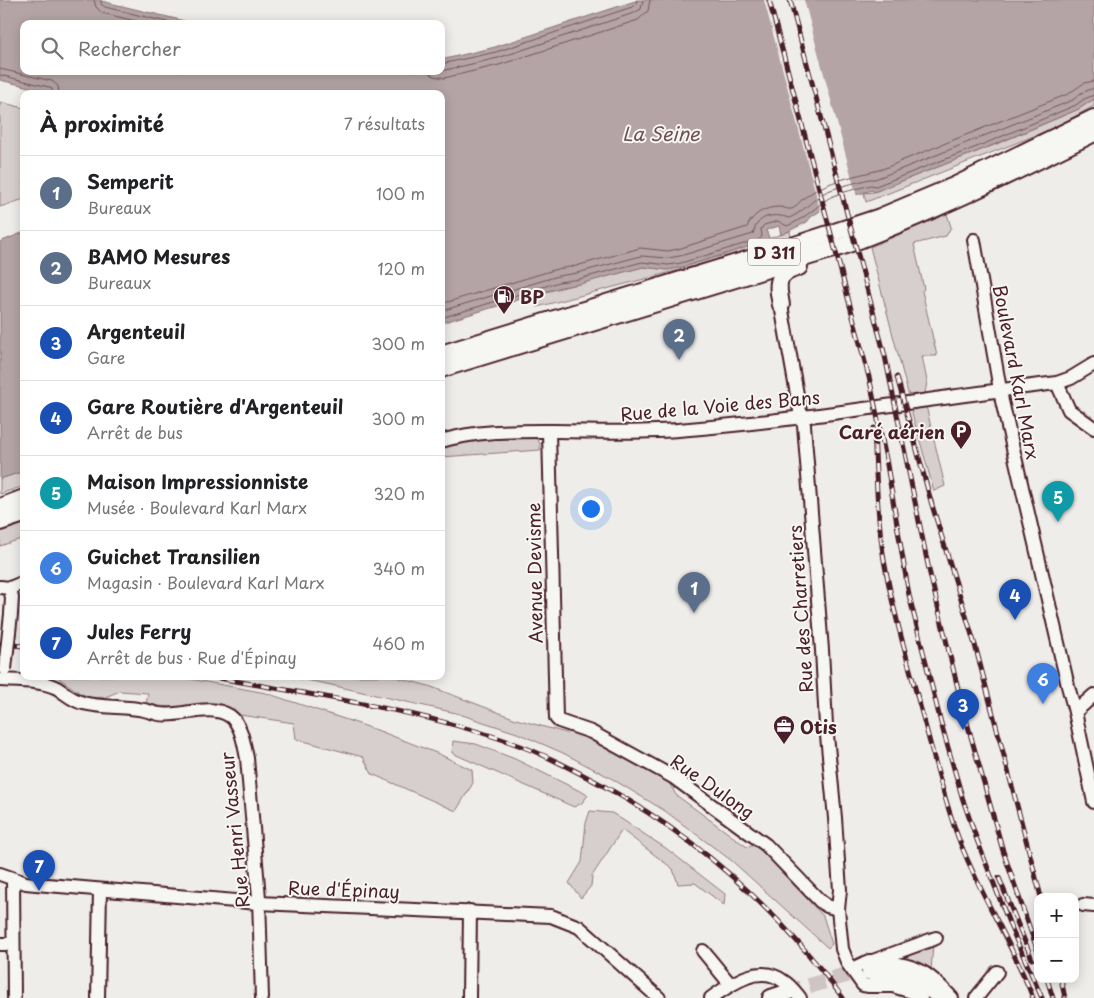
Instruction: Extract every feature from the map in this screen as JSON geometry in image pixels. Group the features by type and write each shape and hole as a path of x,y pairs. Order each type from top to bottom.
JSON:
{"main road":[{"name":"D 311","path":"445,353 803,243 880,217 954,186 1094,118"},
{"name":"D 311","path":"445,368 842,246 936,209 1094,133"},
{"path":"779,297 781,276 787,270 831,257 842,246"},
{"path":"734,278 746,284 761,282 772,284 779,297"},
{"path":"0,507 20,500"},
{"path":"0,522 20,515"},
{"path":"871,970 888,977 906,981 925,991 933,998"},
{"path":"871,970 905,976 923,984 940,998"}],"street":[{"name":"Boulevard Karl Marx","path":"974,240 1000,390 1094,802"},
{"name":"Rue des Charretiers","path":"779,297 804,425 826,725 835,818 840,890 838,909 842,949 852,969"},
{"name":"Rue de la Voie des Bans","path":"445,440 478,433 516,431 625,432 679,430 802,417 1057,383 1071,378 1094,364"},
{"path":"1057,383 1069,410 1094,428"},
{"name":"Avenue Devisme","path":"549,431 555,713"},
{"path":"3,676 12,598 5,588 20,583"},
{"name":"Rue Henri Vasseur","path":"3,676 20,680"},
{"name":"Rue Henri Vasseur","path":"22,680 51,686 82,703 176,716 210,710 230,716 238,728 247,758 259,903 262,998"},
{"path":"1075,712 1094,695"},
{"name":"Rue Dulong","path":"555,713 559,721 591,732 673,777 766,845 827,906 838,909"},
{"name":"Rue d'Épinay","path":"0,874 36,884 259,903 551,916 579,927 659,998"},
{"path":"14,879 6,944 14,998"},
{"path":"98,998 100,890"},
{"path":"468,998 470,911"},
{"path":"871,970 936,938"},
{"path":"703,951 730,984"},
{"path":"871,970 869,961 852,969 859,980 866,986 893,986 912,992 922,998"},
{"path":"871,970 897,963 925,972 952,998"},
{"path":"976,998 997,972"},
{"path":"711,998 740,978 768,974 784,981 786,996"}],"shaded area":[{"path":"1094,99 1094,106 1049,130 866,202 864,193 874,192 997,144 1079,109"},
{"path":"0,102 20,107 20,200 0,207"},
{"path":"947,214 951,227 946,236 914,244 924,289 922,291 937,356 922,356 927,381 925,394 909,397 870,247"},
{"path":"790,231 791,238 748,252 537,307 530,296 643,267 668,270 683,267 721,256"},
{"path":"910,406 926,406 945,486 934,491"},
{"path":"535,438 540,443 540,450 445,457 445,446 479,440"},
{"path":"20,472 20,487 0,494 0,479"},
{"path":"20,524 20,539 0,546 0,531"},
{"path":"62,680 196,680 266,693 377,730 439,754 472,770 473,783 456,811 372,774 363,757 296,739 294,723 240,715 202,704 183,708 146,705 148,693 120,691 105,697 92,698 80,693"},
{"path":"306,680 406,680 429,686 516,719 566,733 579,731 668,781 676,795 747,847 756,845 823,916 832,944 828,948 732,861 665,811 609,777 563,753 517,733 456,713"},
{"path":"453,741 476,744 515,759 588,795 582,803 574,807 452,753"},
{"path":"590,811 612,813 667,849 725,894 724,905 695,883 678,884 673,869 622,830 592,876 591,886 581,898 569,883 582,862 586,823"},
{"path":"933,943 931,972 898,958"}],"water":[{"name":"La Seine","path":"0,0 97,0 180,20 20,20 20,75 445,75 445,59 495,47 638,0 1094,0 1094,99 1079,109 874,192 872,190 829,203 829,205 811,217 807,222 781,235 779,226 766,230 770,240 683,267 668,270 643,267 580,284 561,287 445,322 445,90 41,90 0,80"},
{"path":"20,234 20,472 0,479 0,242"}],"pier":[{"path":"764,0 804,0 857,197 831,205 821,213"}],"tunnel":[{"path":"786,993 849,974 868,972"}],"railway":[{"path":"769,0 870,381 886,459 909,595 941,723 963,800 977,840 1011,928 1042,998"},
{"path":"790,0 885,356 929,570 961,701 1003,851 1034,940"},
{"path":"897,377 932,505 975,645 1040,893"},
{"path":"874,428 878,510 884,560 898,623 941,783 953,824 966,858 1033,998"},
{"path":"0,644 20,646"},
{"path":"231,680 360,703 436,720 510,742 568,767 602,785 671,828 734,878 791,935 843,998"},
{"path":"999,878 1032,959"},
{"path":"1048,983 1053,998"},
{"path":"1062,983 1065,998"}],"place":[{"name":"BP","path":"504,315"},
{"name":"BAMO Mesures","path":"679,360"},
{"name":"Caré aérien","path":"961,450"},
{"name":"Maison Impressionniste","path":"1058,522"},
{"name":"Semperit","path":"694,613"},
{"name":"Gare Routière d'Argenteuil","path":"1015,620"},
{"name":"Guichet Transilien","path":"1043,704"},
{"name":"Argenteuil","path":"963,730"},
{"name":"Otis","path":"784,745"},
{"name":"Jules Ferry","path":"39,891"}]}
